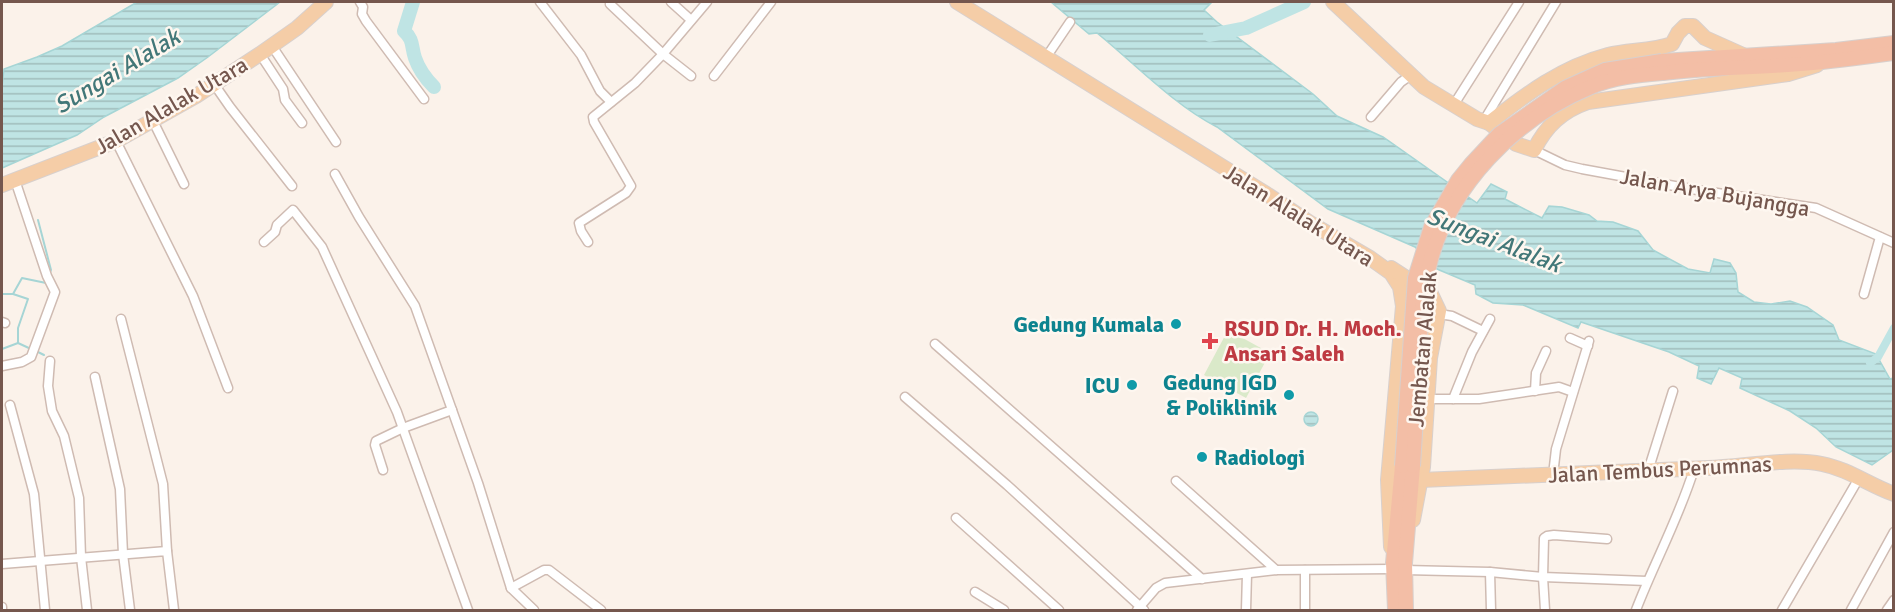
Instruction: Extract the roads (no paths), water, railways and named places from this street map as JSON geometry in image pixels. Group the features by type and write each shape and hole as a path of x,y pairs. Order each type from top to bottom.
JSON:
{"highway":[{"path":"1663,67 1743,55 1836,50 1893,43"},
{"path":"1663,67 1821,62 1893,52"},
{"name":"Jembatan Alalak","path":"1399,566 1407,466 1415,278 1431,227 1470,164 1515,121 1565,88 1605,70 1663,67"},
{"path":"1395,610 1399,566"},
{"path":"1399,566 1406,610"}],"main road":[{"name":"Jalan Alalak Utara","path":"2,185 116,141 214,84 266,50 297,28 326,2"},
{"name":"Jalan Alalak Utara","path":"957,2 1047,56 1268,195 1310,224 1370,258 1404,281 1431,294 1439,314"},
{"path":"1333,2 1424,87 1453,106 1486,123 1516,144 1534,150 1557,118 1566,111 1588,102 1788,74 1814,67 1821,62"},
{"path":"1486,123 1540,85 1568,69 1605,56 1672,44 1685,26 1693,26 1705,38 1743,55"},
{"path":"1399,566 1389,531 1388,480 1404,281"},
{"path":"1399,566 1420,480 1430,358 1439,314"},
{"name":"Jalan Tembus Perumnas","path":"1420,480 1806,462 1833,466 1893,494"}],"street":[{"path":"360,2 366,21 424,99"},
{"path":"540,2 581,56 600,91 611,102"},
{"path":"671,2 691,20"},
{"path":"588,242 579,223 626,193 631,186 594,122 595,115 635,83 707,2"},
{"path":"714,76 771,2"},
{"path":"1453,106 1518,2"},
{"path":"1486,123 1556,2"},
{"path":"610,4 663,54 691,76"},
{"path":"1047,56 1070,22"},
{"path":"266,50 283,89 285,100 302,123"},
{"path":"266,50 336,142"},
{"path":"1371,117 1401,82 1411,75"},
{"path":"214,84 292,186"},
{"path":"153,120 184,184"},
{"path":"116,141 196,304 228,388"},
{"name":"Jalan Arya Bujangga","path":"1534,150 1565,165 1582,169 1816,208 1893,243"},
{"path":"335,174 364,226 415,306 478,483 511,588 534,610"},
{"path":"2,366 22,362 34,350 55,292 47,276 15,180"},
{"path":"264,242 293,210 322,247 403,428 468,610"},
{"path":"1864,294 1880,237"},
{"path":"1439,314 1448,314 1483,331"},
{"path":"121,319 164,484 167,551 174,610"},
{"path":"1453,399 1472,352 1490,319"},
{"path":"1554,475 1556,449 1588,343 1570,338"},
{"path":"935,344 1202,579"},
{"path":"1535,391 1536,373 1546,351"},
{"path":"50,361 48,386 52,411 64,436 79,498 81,558 87,610"},
{"path":"94,377 120,489 123,554 130,610"},
{"path":"1426,399 1479,399 1559,387 1573,392"},
{"path":"1648,471 1673,391"},
{"path":"906,397 999,478 1140,609 1156,588 1162,584 1276,570 1399,566 1543,577 1647,581"},
{"path":"10,405 34,494 45,610"},
{"path":"383,470 375,443 379,439 452,410"},
{"path":"1636,610 1678,515 1694,469"},
{"path":"1782,610 1859,478"},
{"path":"1176,481 1276,570"},
{"path":"956,518 1059,610"},
{"path":"1851,610 1893,532"},
{"path":"1545,610 1543,543 1547,536 1607,538"},
{"path":"2,564 167,551"},
{"path":"511,588 544,570 549,570 601,610"},
{"path":"1305,570 1305,610"},
{"path":"1490,572 1491,610"},
{"path":"1246,610 1247,574"},
{"path":"975,592 1004,610"},
{"path":"1887,610 1893,600"}],"water":[{"name":"Sungai Alalak","path":"137,2 280,2 178,78 104,117 77,135 2,168 4,69 62,46"},
{"name":"Sungai Alalak","path":"1051,2 1212,2 1204,10 1217,22 1313,94 1337,116 1383,137 1477,203 1491,184 1507,192 1505,199 1542,218 1549,206 1562,207 1589,215 1597,221 1613,222 1638,231 1653,250 1688,269 1710,273 1714,259 1730,263 1736,273 1738,292 1754,302 1771,304 1790,301 1807,307 1833,325 1839,340 1876,354 1890,379 1893,378 1893,450 1872,465 1836,447 1816,428 1790,411 1740,388 1742,378 1719,368 1711,384 1697,378 1699,366 1669,352 1581,322 1578,328 1523,305 1493,303 1476,294 1475,285 1437,269 1415,247 1328,209 1217,127 1186,108 1097,33 1089,34"},
{"path":"1311,412 1316,414 1318,419 1316,424 1311,426 1306,424 1304,419 1306,414"}],"waterway":[{"path":"413,2 404,31 411,40 420,70 434,87"},
{"path":"1210,35 1246,28 1304,2"},
{"path":"38,220 51,270 49,275"},
{"path":"13,294 22,278 46,283 47,280"},
{"path":"2,294 13,294 28,299 18,328 18,343 2,349"},
{"path":"1870,363 1878,357 1894,328"},
{"path":"18,343 31,349"},
{"path":"36,351 44,355"}],"place":[{"name":"Gedung Kumala","path":"1176,324"},
{"name":"RSUD Dr. H. Moch. Ansari Saleh","path":"1210,341"},
{"name":"ICU","path":"1132,385"},
{"name":"Gedung IGD & Poliklinik","path":"1289,395"},
{"name":"Radiologi","path":"1202,457"}]}
